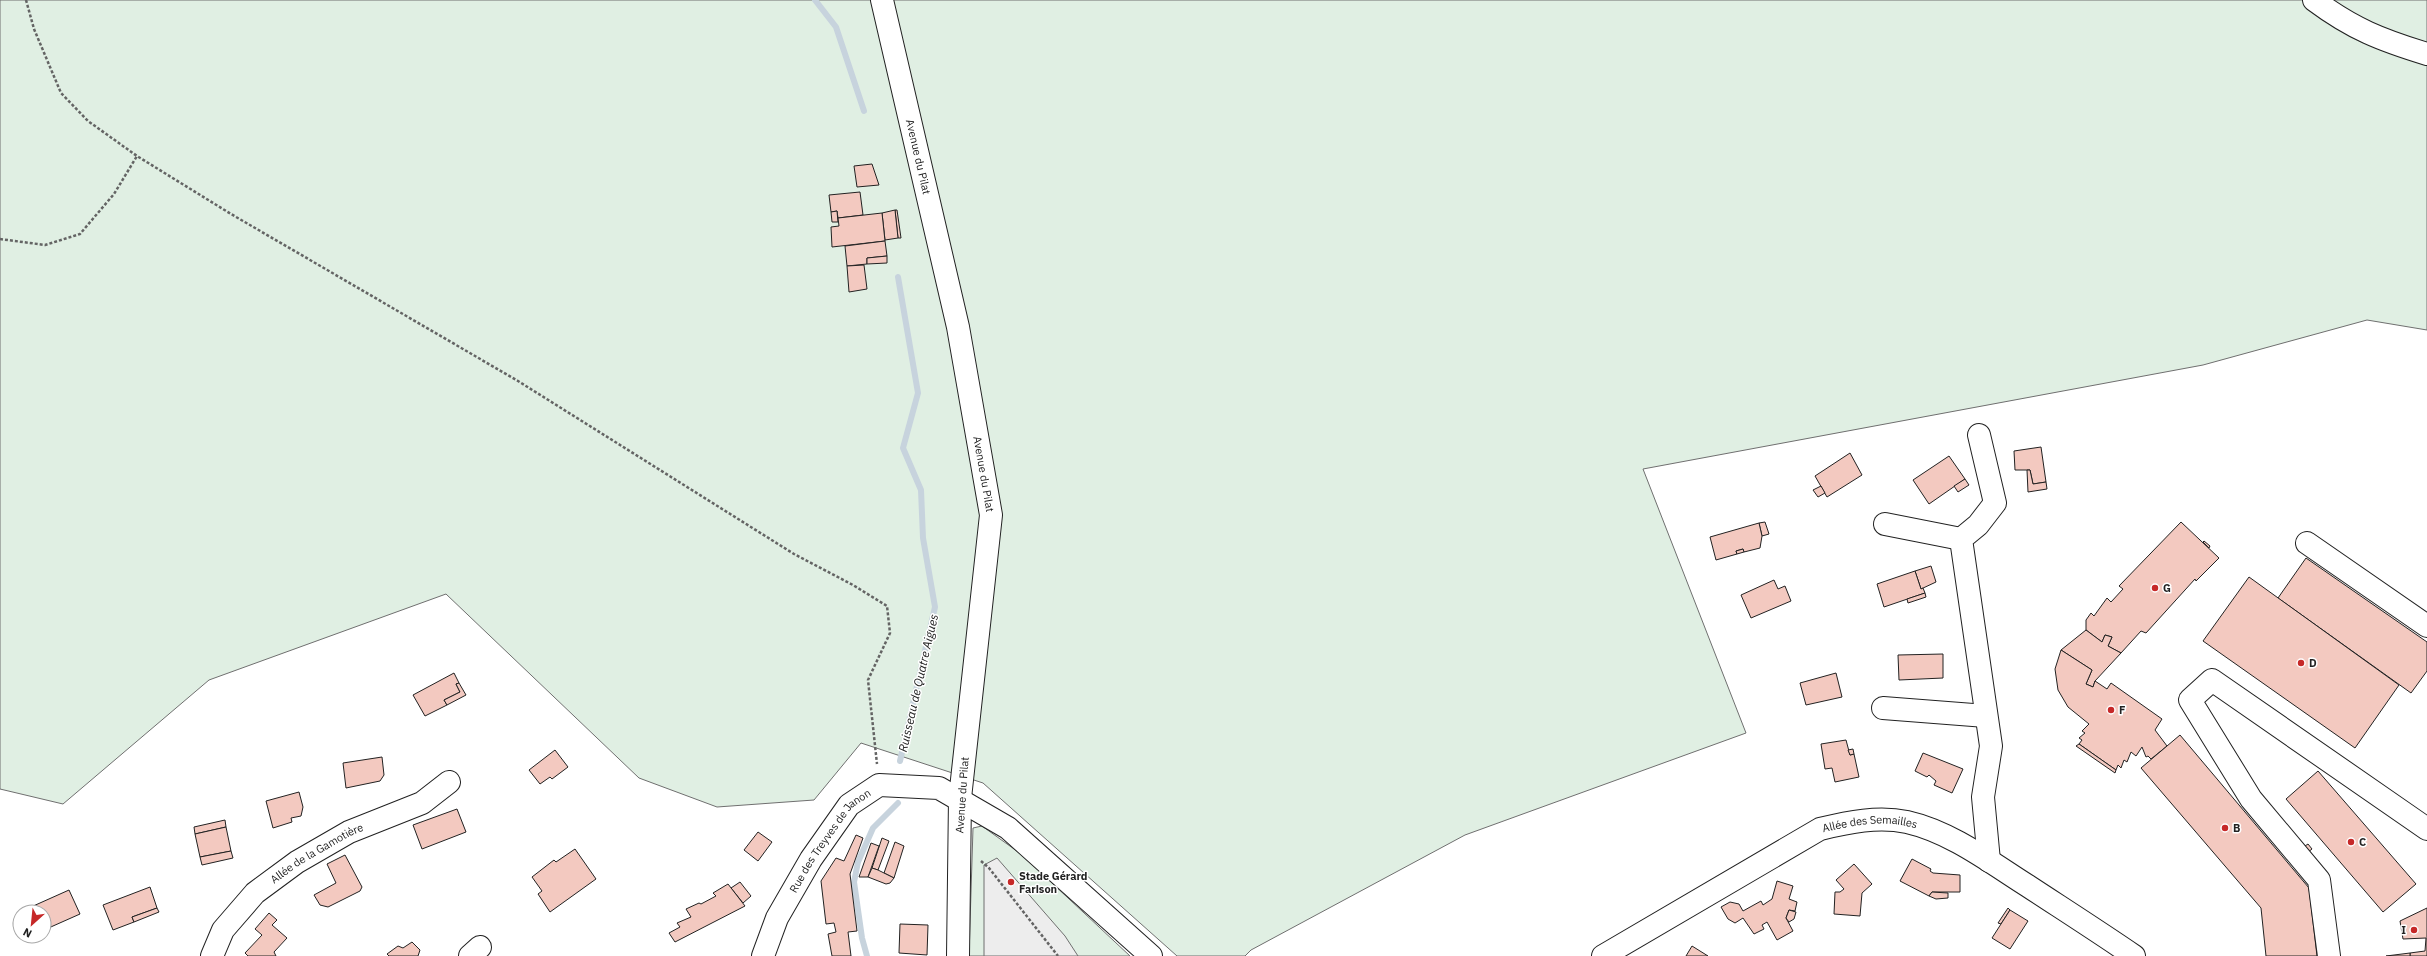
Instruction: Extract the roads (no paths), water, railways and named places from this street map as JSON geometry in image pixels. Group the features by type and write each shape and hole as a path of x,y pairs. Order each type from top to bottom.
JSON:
{"street":[{"name":"Avenue du Pilat","path":"882,0 958,327 991,515 960,798 958,956"},
{"path":"2314,0 2343,21 2359,30 2427,54"},
{"path":"1885,524 1960,539 1978,525 1995,503 1979,435"},
{"path":"1960,539 1991,746 1983,797 1989,861"},
{"path":"2308,543 2427,626"},
{"path":"2329,956 2319,880 2251,799 2190,700 2212,680 2427,829"},
{"path":"1883,708 1986,716"},
{"name":"Allée de la Gamotière","path":"212,956 223,930 255,893 297,862 350,832 422,803 449,782"},
{"name":"Rue des Treyves de Janon","path":"763,956 777,918 810,859 850,805 879,785 939,788 960,798 1008,828 1151,956"},
{"name":"Allée des Semailles","path":"1603,956 1820,829 1852,821 1874,820 1906,822 1935,831 1989,861 2134,956"}],"waterway":[{"name":"Ruisseau de Quatre Aigues","path":"815,0 836,27 864,111"},
{"name":"Ruisseau de Quatre Aigues","path":"898,277 918,393 903,448 921,490 923,538 935,607 900,761"},
{"name":"Ruisseau de Quatre Aigues","path":"867,956 862,938 854,882 858,862 873,828 898,803"}],"place":[{"name":"G","path":"2155,588"},
{"name":"D","path":"2301,663"},
{"name":"F","path":"2111,710"},
{"name":"B","path":"2225,828"},
{"name":"C","path":"2351,842"},
{"name":"Stade Gérard Farison","path":"1011,882"},
{"name":"I","path":"2414,930"}]}
